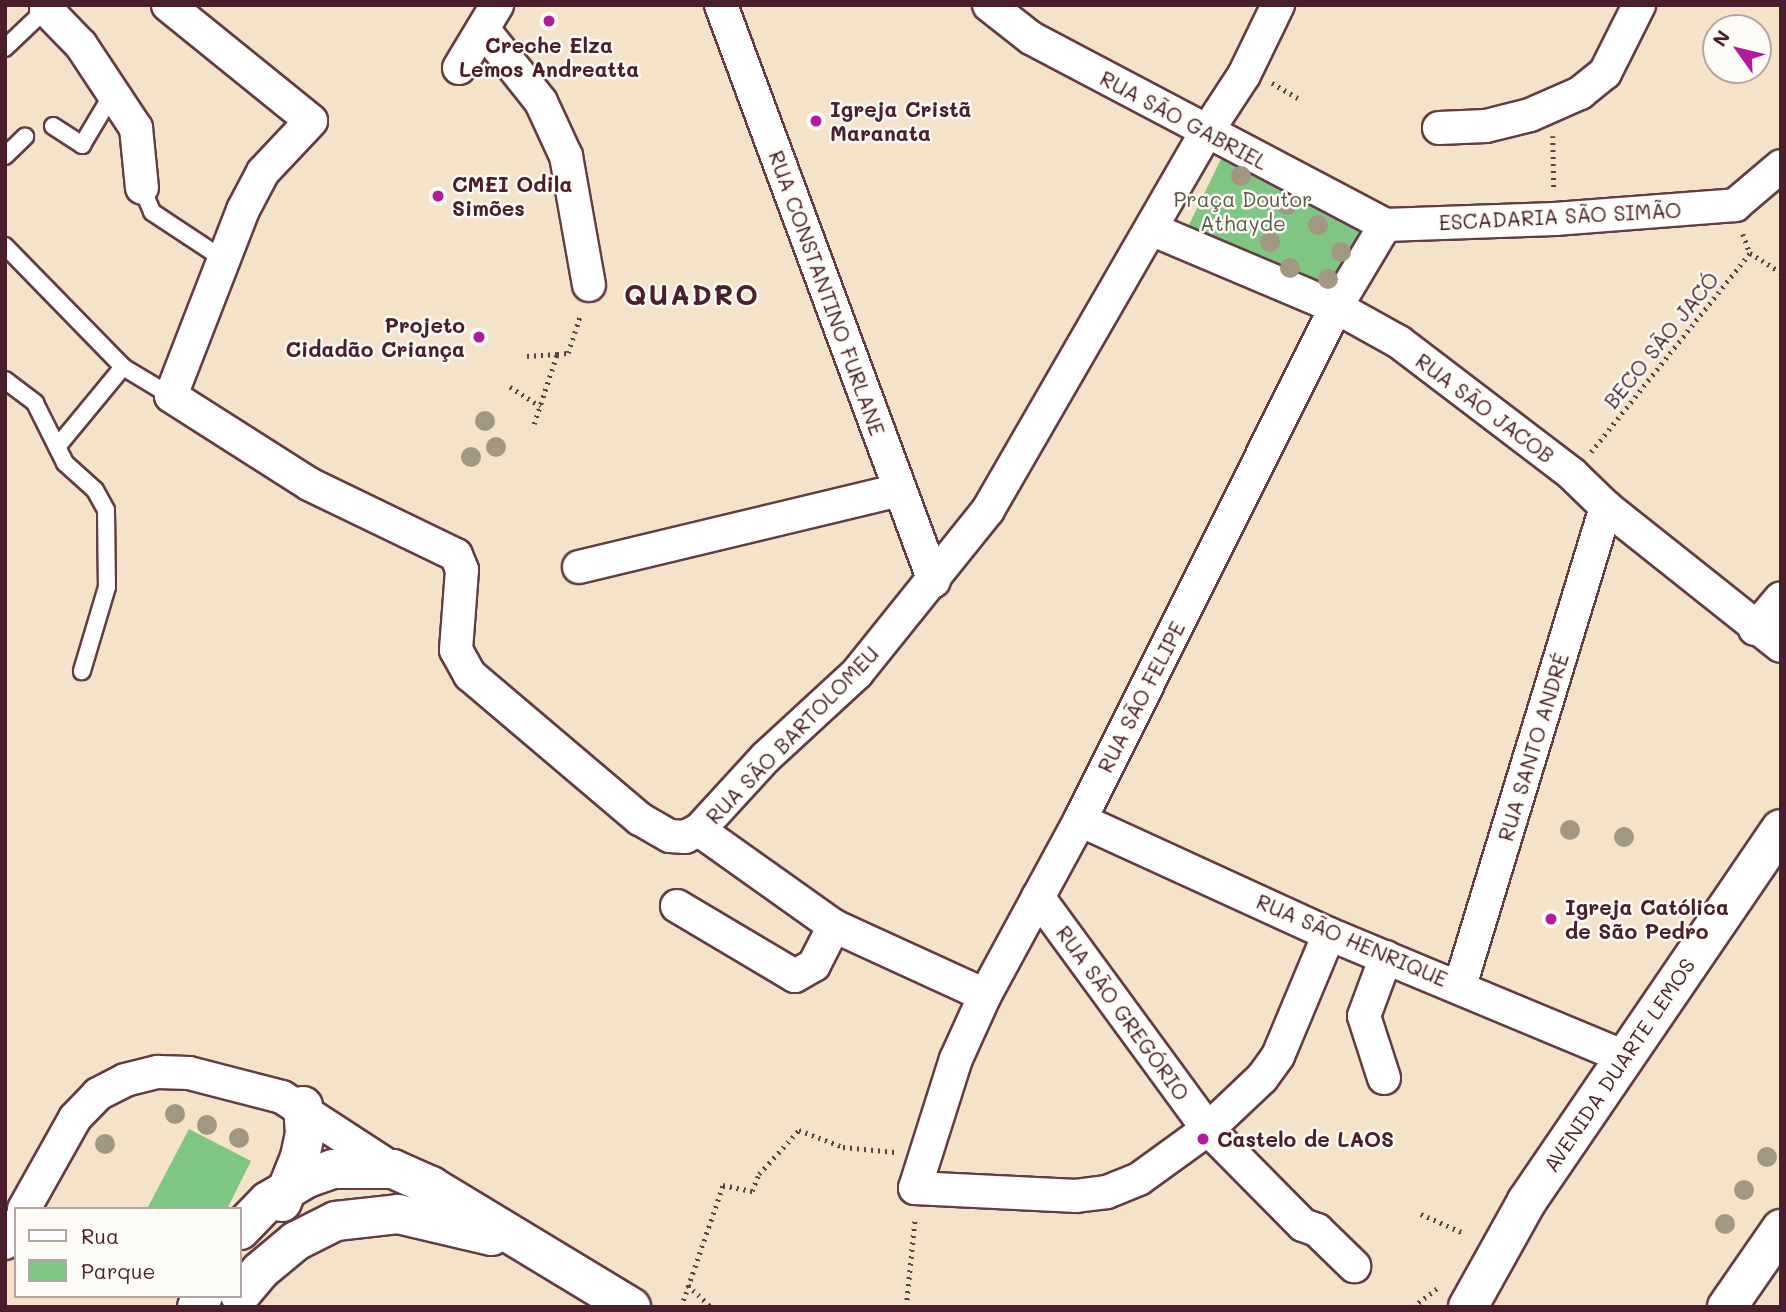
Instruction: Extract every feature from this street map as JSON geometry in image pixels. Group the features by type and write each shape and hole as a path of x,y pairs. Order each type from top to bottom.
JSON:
{"main road":[{"name":"AVENIDA DUARTE LEMOS","path":"1468,1307 1527,1200 1781,829"},
{"path":"246,1287 288,1188 305,1134 303,1107"},
{"path":"242,1228 268,1201 288,1188 333,1169 393,1170 430,1186 519,1243 631,1307"},
{"path":"246,1287 296,1241 336,1221 366,1215 398,1214 519,1243"},
{"path":"1727,1307 1781,1229"}],"street":[{"path":"168,5 311,121 263,172 223,259 171,396"},
{"name":"RUA CONSTANTINO FURLANE","path":"721,5 934,581"},
{"name":"RUA SÃO GABRIEL","path":"989,5 1031,38 1206,133 1385,225"},
{"path":"1206,133 1244,75 1278,5"},
{"path":"1439,128 1486,127 1553,105 1580,93 1605,73 1639,5"},
{"path":"47,7 81,45 136,128 142,188"},
{"path":"459,68 490,17 541,102 566,156 589,285"},
{"name":"RUA SÃO BARTOLOMEU","path":"171,396 309,484 456,555 461,570 456,650 470,675 649,825 670,836 685,837 699,830 766,757 858,673 988,510 1206,133"},
{"name":"ESCADARIA SÃO SIMÃO","path":"1385,225 1555,219 1735,205 1781,166"},
{"name":"RUA SÃO FELIPE","path":"920,1166 956,1059 985,995 1080,820 1336,307 1385,225"},
{"name":"RUA SÃO JACOB","path":"1152,229 1336,307 1399,342 1572,474 1606,507 1768,637"},
{"path":"579,567 900,491"},
{"name":"RUA SANTO ANDRÉ","path":"1460,986 1606,507"},
{"path":"1768,637 1781,598"},
{"name":"RUA SÃO HENRIQUE","path":"1080,820 1329,934 1460,986 1625,1057"},
{"path":"699,830 834,926 985,995"},
{"name":"RUA SÃO GREGÓRIO","path":"1038,897 1208,1129 1303,1226 1317,1230 1354,1266"},
{"path":"677,906 794,976 814,965 834,926"},
{"path":"920,1166 915,1188 979,1194 1076,1196 1107,1192 1139,1179 1208,1129 1278,1056 1329,934"},
{"path":"1384,1078 1364,1016 1386,957"},
{"path":"25,1207 75,1118 98,1094 125,1080 158,1072 189,1073 243,1084 303,1107 393,1170"},
{"path":"5,1243 14,1227"}],"lane":[{"path":"5,48 47,7"},
{"path":"53,126 82,145 113,93"},
{"path":"5,156 25,137"},
{"path":"142,188 152,212 223,259"},
{"path":"5,246 123,367 171,396"},
{"path":"57,447 123,367"},
{"path":"5,380 35,402 65,463 95,491 106,510 106,595 82,671"}],"path":[{"path":"1553,105 1555,219"},
{"name":"BECO SÃO JACÓ","path":"1572,474 1750,253 1781,272"},
{"path":"527,356 568,353 589,285"},
{"path":"534,424 556,355"},
{"path":"510,387 540,406"},
{"path":"681,1307 723,1185 752,1191 759,1174 799,1130 843,1147 920,1166"},
{"path":"1421,1214 1466,1234"},
{"path":"906,1307 914,1254"},
{"path":"688,1284 711,1307"}],"green space":[{"name":"Praça Doutor Athayde","path":"1224,153 1376,227 1338,305 1186,231"},
{"path":"189,1129 251,1161 228,1207 148,1207"}],"place":[{"name":"Creche Elza Lemos Andreatta","path":"549,21"},
{"name":"Igreja Cristã Maranata","path":"816,121"},
{"name":"CMEI Odila Simões","path":"438,196"},
{"name":"Projeto Cidadão Criança","path":"479,337"},
{"name":"Igreja Católica de São Pedro","path":"1551,919"},
{"name":"Castelo de LAOS","path":"1203,1139"}],"district":[{"name":"QUADRO","path":"692,294"}]}
